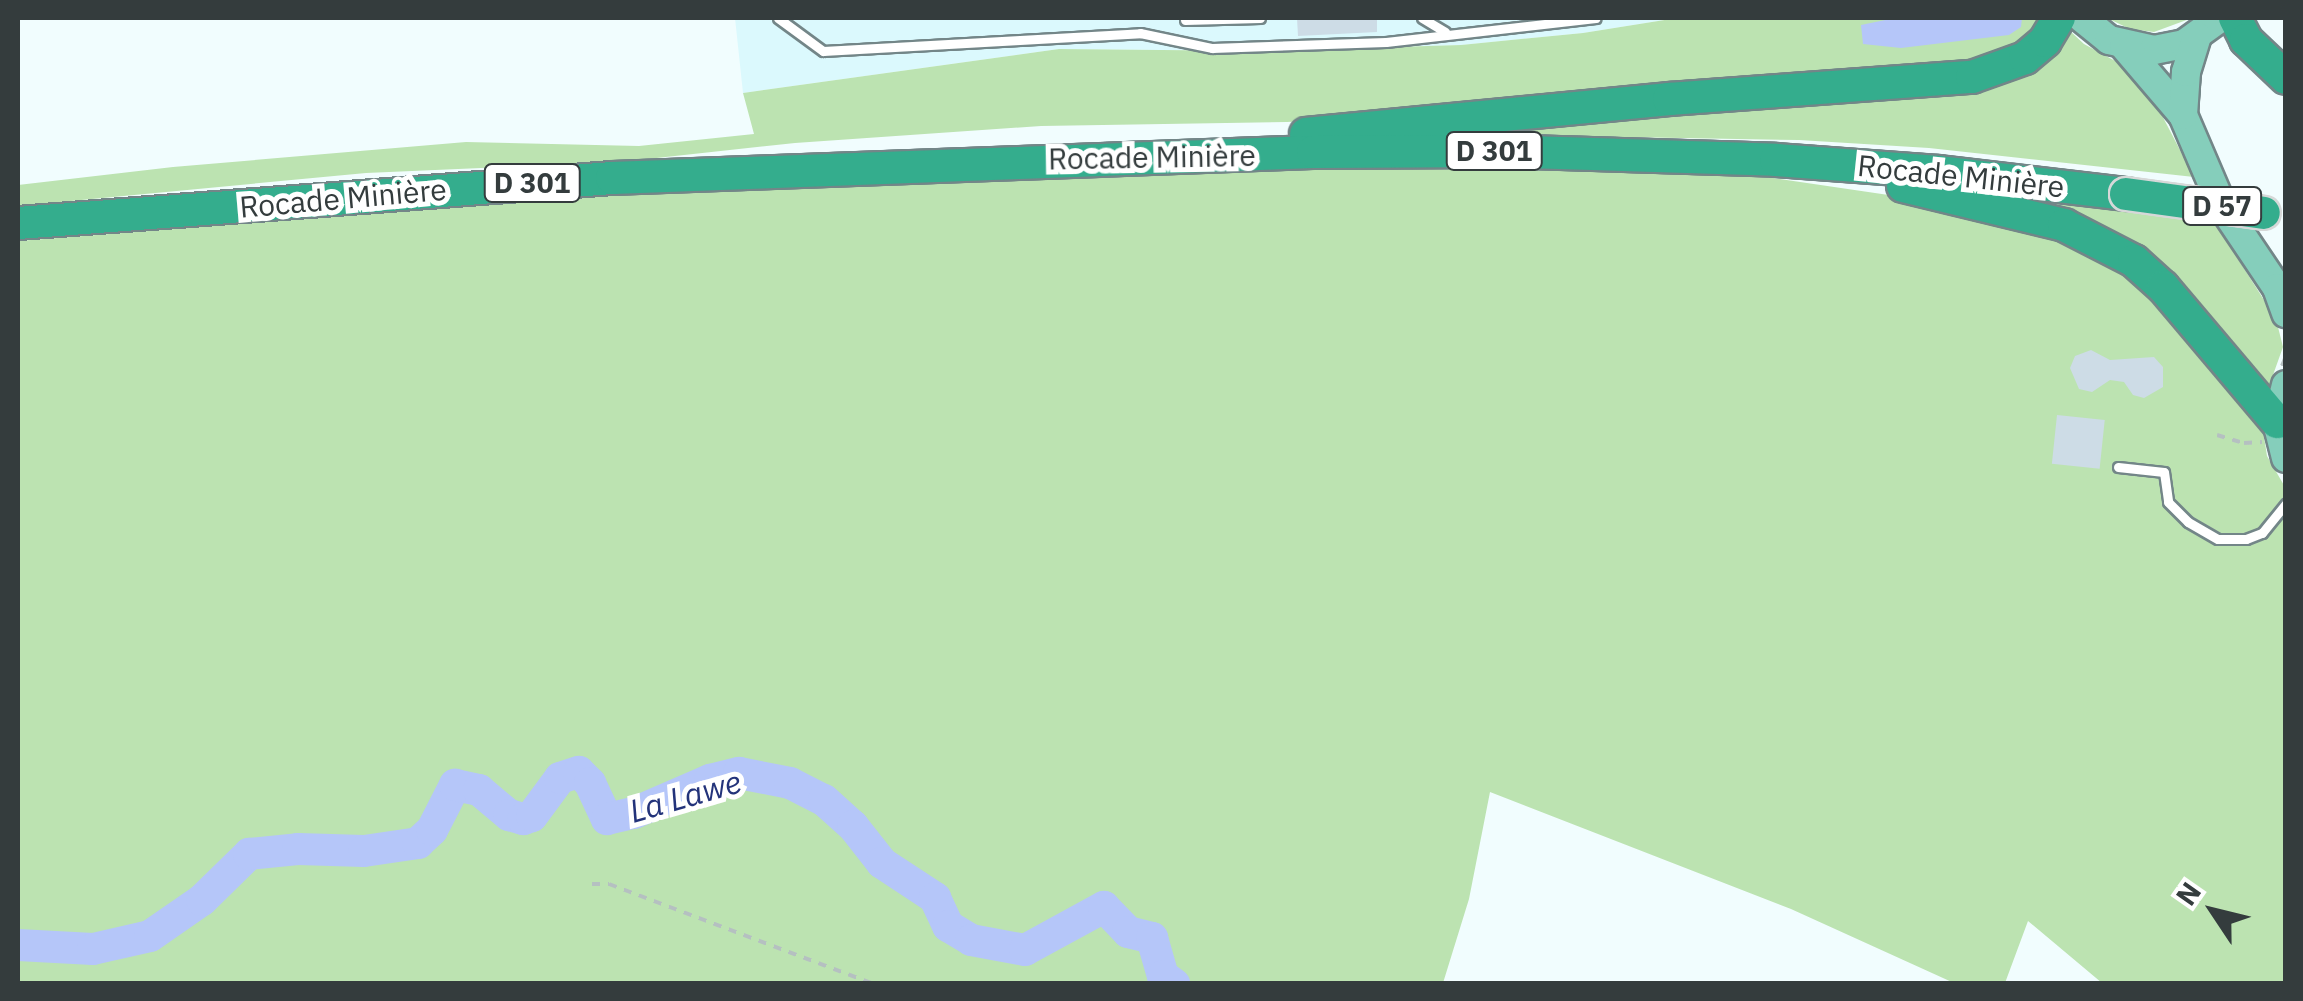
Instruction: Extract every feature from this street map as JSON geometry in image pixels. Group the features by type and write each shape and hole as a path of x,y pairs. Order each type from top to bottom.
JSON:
{"highway":[{"path":"1048,159 1191,141 1972,77 2026,58 2044,41 2059,18"},
{"path":"2235,18 2246,40 2286,78"},
{"name":"Rocade Minière","path":"18,224 612,178 1048,159 1495,150 1776,160 1939,172 2275,215"},
{"path":"1776,160 2014,211 2089,235 2134,261 2164,287 2280,441"}],"main road":[{"path":"2082,18 2095,31 2124,46 2169,48 2197,37 2220,18"},
{"name":"D 57","path":"2183,115 2186,72 2197,37"},
{"name":"D 57","path":"2124,46 2183,115 2222,206 2283,299"},
{"path":"2280,441 2286,386"}],"lane":[{"path":"778,18 823,51 1140,33 1231,47 1386,42 1445,32 1596,18"},
{"path":"1179,40 1185,19 1260,18"},
{"path":"1422,18 1445,32"},
{"path":"2118,467 2164,472 2168,502 2188,522 2218,539 2246,539 2262,532 2286,504"}],"path":[{"path":"2218,435 2244,442 2280,441"},
{"path":"592,884 609,884 874,984"}],"shaded area":[{"path":"735,18 1677,18 1583,33 1461,45 1264,51 1059,49 743,93"}],"green space":[{"path":"1677,18 2056,18 2084,44 2141,75 2194,177 1929,148 1799,140 1395,133 1392,116 1287,122 1041,126 795,143 620,162 366,173 18,206 18,185 173,167 466,142 639,146 754,134 743,93 1059,49 1264,51 1461,45 1583,33"},
{"path":"2107,18 2192,18 2154,32 2130,29"},
{"path":"1711,169 1909,198 1938,186 2214,221 2276,319 2283,347 2268,389 2262,424 2267,456 2285,487 2285,983 2102,983 2028,921 2005,983 1954,983 1791,909 1490,792 1469,899 1443,983 18,984 18,241 686,190 1292,170"}],"water":[{"path":"1895,18 2022,18 2021,27 2009,35 1901,48 1863,44 1861,25"}],"building":[{"path":"1297,18 1377,18 1377,32 1298,36"},
{"path":"2091,350 2110,360 2154,357 2163,367 2163,387 2144,398 2133,395 2124,382 2110,380 2092,392 2079,389 2070,368 2075,356"},
{"path":"2057,415 2105,420 2100,469 2052,464"}],"waterway":[{"name":"La Lawe","path":"18,945 93,949 150,936 202,900 249,854 298,849 364,851 418,843 432,830 455,785 479,790 509,815 523,819 532,816 560,778 579,772 590,783 607,819 634,813 710,780 739,773 790,783 824,800 853,826 882,863 935,898 948,926 971,940 1025,950 1104,907 1128,932 1152,938 1163,976 1174,984"}]}
